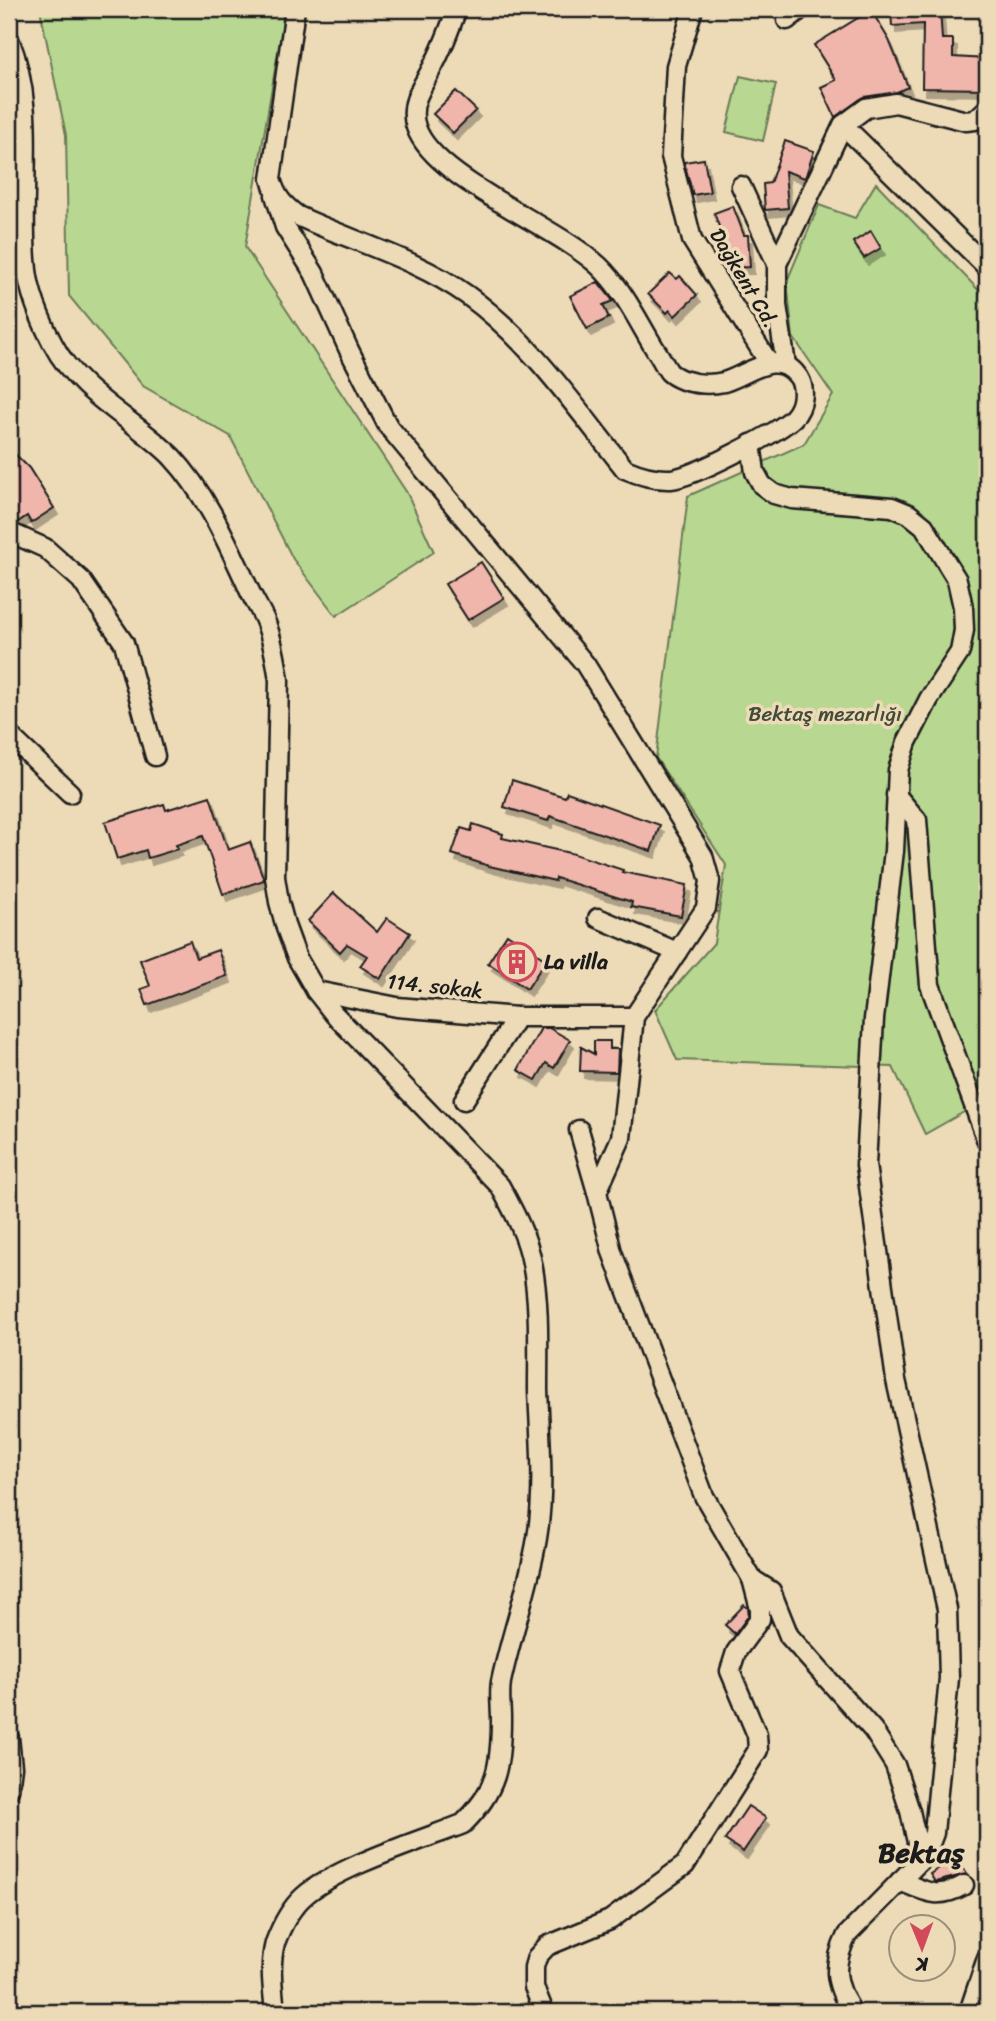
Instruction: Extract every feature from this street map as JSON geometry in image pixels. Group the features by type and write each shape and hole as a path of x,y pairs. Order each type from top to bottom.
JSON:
{"street":[{"path":"295,9 271,179 285,228 314,272 349,350 388,426 585,664 702,856 710,881 706,908 634,1017 621,1138 597,1192"},
{"path":"457,9 444,43 416,100 415,126 432,153 455,173 580,250 600,267 616,285 670,373 688,381 711,384 725,382 778,364 777,264 741,186"},
{"name":"Dağkent Cd.","path":"693,9 676,66 671,156 692,240 778,364 800,379 803,390 799,410 793,418 751,444"},
{"path":"9,38 24,88 27,124 27,271 38,312 55,347 74,374 173,458 195,489 233,554 265,621 275,654 279,680 275,877 286,928 298,958 316,991 334,1014 499,1186 518,1220 532,1263 537,1316 541,1490 538,1536 500,1686 499,1768 492,1788 479,1809 463,1824 323,1882 302,1898 286,1918 275,1945 272,1977 275,2012"},
{"path":"777,264 843,125 866,108 896,103 966,121 975,120 987,110"},
{"path":"843,125 987,267"},
{"path":"275,195 298,216 400,258 466,293 521,340 625,469 654,479 681,477 751,444 755,472 762,485 774,494 792,499 892,507 909,514 924,526 957,580 963,607 964,630 960,652 929,699 907,742 898,770 894,851 874,1019 866,1165 896,1380 947,1609 949,1678 934,1833 921,1860 848,1935 840,1951 837,1979 841,1994 852,2012"},
{"path":"9,532 45,548 81,580 124,643 155,755"},
{"path":"9,735 69,793"},
{"path":"896,795 917,820 930,985 987,1141"},
{"path":"598,918 677,952"},
{"name":"114. sokak","path":"316,991 397,1007 517,1017 634,1017"},
{"path":"464,1100 517,1017"},
{"path":"544,2012 534,1987 537,1957 547,1946 610,1920 685,1864 758,1750 757,1735 730,1671 736,1651 760,1619 752,1579 704,1496 612,1252 579,1130"},
{"path":"752,1579 771,1591 789,1636 873,1730 895,1765 910,1811 921,1860"},
{"path":"9,1738 12,1767 9,1790"},
{"path":"901,1881 933,1895 951,1892 964,1885"},
{"path":"969,2012 987,1958"}],"green space":[{"path":"40,9 283,9 245,247 407,493 434,552 336,616 293,559 230,436 143,386 69,296 66,135"},
{"path":"740,76 776,84 763,141 726,132"},
{"name":"Bektaş mezarlığı","path":"876,183 987,299 987,1099 925,1134 893,1067 677,1060 655,1010 714,943 726,865 656,758 688,496 804,444 833,395 793,337 787,281 819,205 855,218"}],"building":[{"path":"891,9 940,9 942,39 953,39 953,57 987,59 987,89 922,88 923,24 892,26"},
{"path":"871,10 889,40 908,87 897,92 864,97 835,117 821,87 836,80 814,45"},
{"path":"456,91 476,110 453,133 433,114"},
{"path":"785,141 814,151 805,178 785,171 788,208 765,210 763,184 770,183"},
{"path":"704,159 710,192 693,195 684,162"},
{"path":"733,206 744,235 748,235 750,267 723,268 721,232 714,213"},
{"path":"871,231 881,248 864,258 853,242"},
{"path":"670,273 677,279 680,276 697,295 675,316 670,310 667,313 648,294"},
{"path":"598,282 613,301 603,305 609,318 587,329 570,296"},
{"path":"9,448 29,468 54,508 31,523 27,516 18,522 9,508"},
{"path":"481,562 504,598 468,620 445,584"},
{"path":"512,780 565,797 567,792 660,825 651,851 550,816 548,821 504,807"},
{"path":"210,796 228,850 250,842 264,880 223,894 203,836 176,845 178,849 148,858 146,850 117,859 105,822 164,804 166,810"},
{"path":"473,824 503,834 502,838 574,854 623,870 622,872 687,885 681,916 631,907 632,902 556,878 555,881 489,866 452,854 461,828 471,831"},
{"path":"334,893 377,932 387,918 410,933 380,979 360,966 367,956 347,944 340,952 308,921"},
{"name":"La villa","path":"507,934 546,960 527,989 488,963"},
{"path":"190,941 196,958 218,950 227,976 147,1005 141,989 150,986 140,960"},
{"path":"541,1028 549,1028 570,1040 554,1068 546,1063 536,1080 518,1070"},
{"path":"594,1041 610,1041 610,1049 618,1049 617,1072 580,1071 581,1047 594,1054"},
{"path":"744,1605 748,1608 749,1615 735,1634 725,1625"},
{"path":"748,1806 766,1818 743,1852 725,1840"},
{"path":"956,1857 967,1874 935,1882 930,1874"}],"place":[{"name":"La villa","path":"517,962"}],"district":[{"name":"Bektaş","path":"921,1852"}]}
